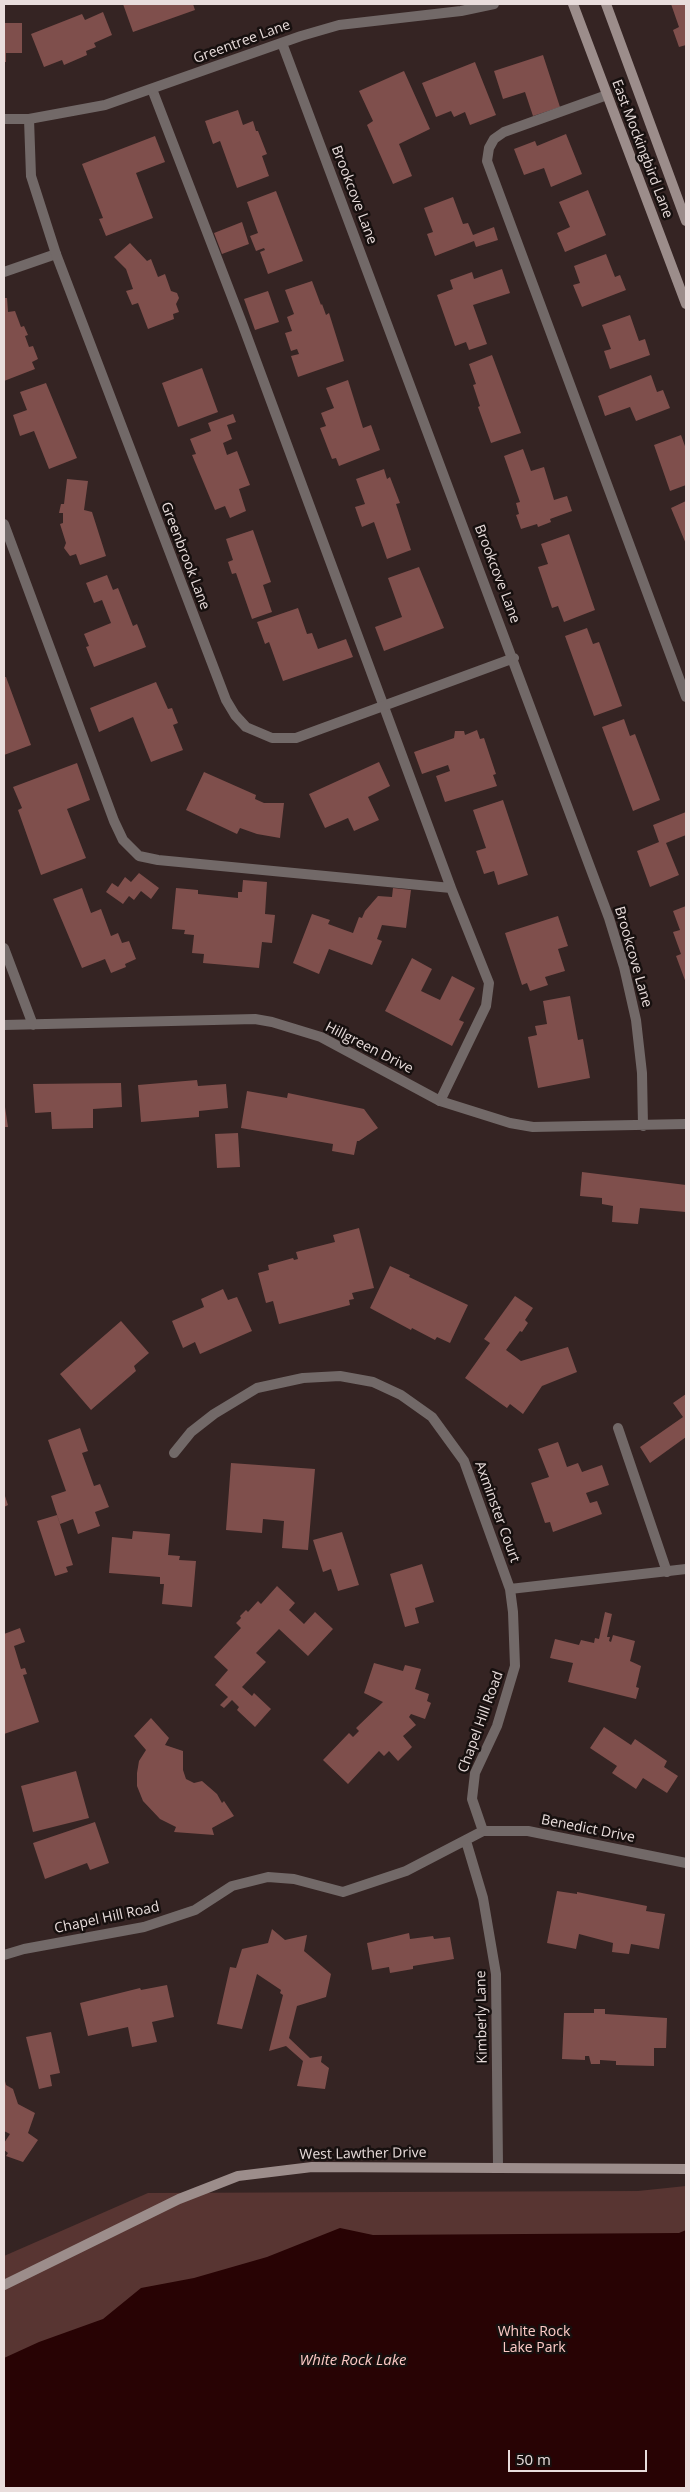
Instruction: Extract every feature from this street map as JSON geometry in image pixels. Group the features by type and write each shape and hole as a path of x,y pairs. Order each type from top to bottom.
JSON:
{"street":[{"name":"Greentree Lane","path":"4,119 29,119 105,105 339,25 461,11 494,4"},
{"name":"East Mockingbird Lane","path":"573,4 686,304"},
{"name":"East Mockingbird Lane","path":"606,4 686,221"},
{"name":"Brookcove Lane","path":"282,43 514,658 609,918 624,967 636,1020 642,1073 644,1126"},
{"path":"152,89 242,323 450,888 489,983 486,1006 440,1101"},
{"path":"607,95 504,132 494,139 488,148 487,161 686,698"},
{"name":"Greenbrook Lane","path":"29,119 31,176 56,254 226,700 235,715 246,727 272,738 296,738 514,658"},
{"path":"4,272 56,254"},
{"path":"4,524 114,820 123,840 139,856 158,860 450,888"},
{"path":"4,948 33,1025"},
{"name":"Hillgreen Drive","path":"4,1025 255,1019 272,1022 320,1037 440,1101 510,1123 533,1127 686,1124"},
{"name":"Axminster Court","path":"174,1453 191,1432 214,1414 257,1388 303,1378 340,1376 373,1382 401,1395 432,1417 464,1461 510,1589"},
{"path":"618,1428 667,1572"},
{"path":"510,1589 686,1569"},
{"name":"Chapel Hill Road","path":"4,1956 24,1949 144,1928 195,1910 232,1886 268,1876 294,1879 343,1892 406,1871 483,1831 472,1799 474,1773 497,1726 515,1666 510,1589"},
{"name":"Benedict Drive","path":"483,1831 528,1831 686,1863"},
{"name":"Kimberly Lane","path":"466,1840 483,1898 496,1974 498,2166"},
{"name":"West Lawther Drive","path":"4,2284 179,2199 238,2176 312,2167 498,2166 686,2169"}],"green space":[{"name":"White Rock Lake","path":"686,2186 686,2488 4,2488 4,2256 148,2193 638,2191"}],"water":[{"name":"White Rock Lake","path":"340,2228 373,2235 679,2233 686,2230 686,2488 4,2488 4,2358 39,2342 103,2319 141,2288 194,2278 267,2257"}],"building":[{"path":"123,4 193,4 195,10 133,32"},
{"path":"671,4 686,4 686,45 679,47 673,30 679,27"},
{"path":"103,12 112,35 94,43 96,47 86,51 87,55 64,65 62,60 44,67 31,34 82,14 85,20"},
{"path":"4,23 22,23 22,53 6,53 6,62 4,62"},
{"path":"543,55 560,107 533,116 525,92 503,99 494,71"},
{"path":"475,62 496,115 470,125 465,112 454,117 451,111 436,117 422,83"},
{"path":"404,71 430,129 399,144 412,176 393,184 367,125 373,121 359,91"},
{"path":"238,110 243,125 253,121 256,131 258,131 267,154 262,156 269,176 237,188 220,141 213,144 205,121"},
{"path":"566,134 582,174 551,187 544,168 524,175 514,149 535,141 537,146"},
{"path":"155,136 165,162 136,173 153,218 106,236 99,219 103,218 82,164"},
{"path":"588,190 606,235 565,252 557,233 570,227 559,202"},
{"path":"276,191 303,261 268,274 260,252 265,250 264,248 256,251 250,236 258,233 247,202"},
{"path":"453,197 463,224 468,223 473,235 494,227 498,240 476,247 474,241 435,256 427,234 433,232 424,208"},
{"path":"242,222 249,244 222,254 214,233"},
{"path":"130,243 147,261 151,259 158,277 165,274 171,291 177,293 179,298 176,304 179,312 173,314 174,319 148,329 138,303 132,305 126,291 133,289 126,269 114,257"},
{"path":"606,254 615,277 620,275 626,290 582,307 573,285 580,283 574,266"},
{"path":"502,269 510,293 473,305 487,344 469,350 466,342 455,346 437,295 453,289 450,280 472,272 474,279"},
{"path":"312,281 326,315 329,313 344,361 298,377 291,356 299,354 297,349 291,351 285,333 292,331 287,317 294,314 285,290"},
{"path":"268,291 279,322 255,330 244,299"},
{"path":"4,298 7,298 8,312 15,311 21,327 24,326 28,335 25,336 29,347 33,346 38,359 32,362 35,369 4,381"},
{"path":"630,315 639,341 645,339 650,355 610,369 604,351 611,349 602,325"},
{"path":"492,355 521,433 491,443 478,407 480,406 473,385 476,384 469,364"},
{"path":"202,368 218,412 178,427 162,383"},
{"path":"651,375 657,392 663,390 670,408 636,421 630,407 605,416 598,396"},
{"path":"348,380 363,428 371,425 380,450 339,466 336,458 332,459 320,428 326,426 321,413 334,408 326,388"},
{"path":"46,383 77,458 49,469 34,431 20,436 13,415 27,410 20,392"},
{"path":"233,414 236,422 227,425 232,439 223,443 227,455 237,451 250,485 239,489 246,511 230,518 225,506 215,510 192,455 196,454 190,439 211,431 208,423"},
{"path":"681,435 686,449 686,485 670,491 654,445"},
{"path":"523,449 531,471 544,467 554,500 567,496 572,511 550,519 551,522 538,527 537,524 521,529 516,515 519,514 516,503 520,502 504,456"},
{"path":"384,469 387,479 390,477 400,503 396,504 411,550 387,559 374,522 362,527 355,507 365,504 356,479"},
{"path":"67,479 88,481 84,510 92,512 106,556 80,565 76,554 70,556 64,548 66,543 60,524 63,523 63,513 59,513 61,504 64,504"},
{"path":"686,501 686,544 671,508"},
{"path":"253,530 271,582 263,585 272,612 252,619 236,573 232,574 228,562 233,560 226,539"},
{"path":"569,534 595,610 564,622 558,606 552,608 538,567 548,564 541,544"},
{"path":"419,567 444,628 384,651 375,627 402,617 388,578"},
{"path":"107,575 113,590 118,588 133,626 137,624 146,647 94,667 86,647 89,646 84,634 111,623 102,600 94,603 86,583"},
{"path":"298,608 307,634 312,633 318,649 346,639 353,657 283,681 269,642 265,644 257,622"},
{"path":"587,628 593,644 599,642 622,706 594,716 565,636"},
{"path":"4,677 6,677 31,745 4,755"},
{"path":"156,682 168,709 172,708 178,723 173,725 183,750 151,762 133,717 99,732 90,708"},
{"path":"624,719 630,736 635,734 660,800 633,811 602,727"},
{"path":"477,730 480,739 484,738 496,774 493,775 497,786 445,802 436,776 450,771 448,765 422,774 414,752 454,738 455,731 464,731 465,735"},
{"path":"379,762 390,786 368,797 379,820 354,831 348,818 325,828 309,794"},
{"path":"77,763 90,800 67,809 86,858 41,875 18,810 22,808 13,787"},
{"path":"204,772 256,795 255,799 264,803 284,803 280,838 257,834 240,828 237,834 186,810"},
{"path":"503,800 528,875 498,885 494,871 484,874 476,851 486,848 473,810"},
{"path":"686,812 686,835 666,843 679,875 650,887 637,851 659,842 653,825"},
{"path":"139,873 159,888 151,899 141,891 134,900 129,896 123,904 106,892 112,883 118,887 125,877 131,882"},
{"path":"243,880 267,882 265,914 275,915 272,943 262,942 259,968 203,963 204,954 192,953 194,935 184,934 185,930 172,929 176,888 198,890 198,894 238,898 238,892 242,892"},
{"path":"82,888 91,913 101,909 111,936 118,933 122,943 129,941 136,959 125,964 126,967 111,973 105,959 82,968 53,899"},
{"path":"393,888 411,890 406,928 382,925 377,939 382,941 372,965 329,949 319,974 293,963 312,914 330,920 328,924 353,933 359,917 362,918 365,911 378,896 392,897"},
{"path":"686,906 686,983 676,956 681,954 673,932 680,930 673,911"},
{"path":"558,916 568,946 558,949 565,971 545,977 548,985 530,991 527,983 522,985 505,933"},
{"path":"412,958 432,969 421,991 440,1000 452,976 475,988 459,1020 464,1022 452,1046 385,1011"},
{"path":"570,996 578,1040 583,1039 590,1078 538,1088 528,1037 537,1035 535,1026 547,1024 543,1001"},
{"path":"197,1080 198,1086 226,1084 228,1108 199,1111 199,1117 141,1122 138,1085"},
{"path":"121,1083 122,1107 93,1109 93,1128 52,1129 51,1112 35,1113 33,1084"},
{"path":"247,1091 287,1098 288,1093 364,1109 378,1128 357,1141 354,1155 332,1151 333,1144 241,1128"},
{"path":"5,1107 8,1127 4,1127"},
{"path":"238,1133 240,1167 217,1168 215,1134"},
{"path":"582,1172 686,1185 686,1212 640,1208 638,1224 612,1222 613,1206 602,1204 602,1198 580,1196"},
{"path":"359,1228 374,1288 352,1293 354,1299 349,1300 350,1305 279,1324 273,1301 266,1303 258,1273 269,1270 268,1265 293,1258 294,1260 298,1259 296,1252 335,1242 333,1235"},
{"path":"390,1266 468,1305 450,1343 437,1337 435,1340 412,1328 411,1330 370,1308"},
{"path":"223,1289 228,1300 237,1297 252,1331 200,1354 195,1342 183,1348 172,1321 204,1307 201,1299"},
{"path":"515,1296 533,1308 525,1320 528,1323 506,1350 521,1361 568,1347 577,1372 542,1386 523,1414 510,1404 507,1408 465,1378 490,1343 484,1339"},
{"path":"121,1321 149,1353 134,1366 136,1371 91,1410 60,1374"},
{"path":"686,1394 686,1437 650,1463 640,1447 683,1417 673,1403"},
{"path":"80,1428 88,1451 82,1453 94,1486 100,1484 109,1507 95,1512 100,1526 78,1534 73,1519 60,1524 51,1496 66,1491 48,1440"},
{"path":"558,1442 567,1467 578,1463 582,1472 602,1465 609,1485 586,1493 590,1503 597,1501 602,1514 553,1532 550,1522 545,1523 531,1483 549,1477 538,1449"},
{"path":"231,1463 315,1469 308,1550 282,1548 284,1521 263,1519 262,1533 226,1530"},
{"path":"4,1493 8,1505 4,1507"},
{"path":"57,1515 73,1565 66,1567 68,1572 55,1576 37,1521"},
{"path":"133,1531 170,1534 168,1555 180,1556 179,1560 196,1561 192,1607 162,1604 164,1584 160,1584 160,1577 109,1573 112,1537 132,1539"},
{"path":"342,1532 359,1585 338,1591 331,1569 323,1572 313,1540"},
{"path":"422,1564 434,1602 415,1608 419,1623 405,1627 390,1574"},
{"path":"277,1586 295,1603 289,1610 304,1624 315,1612 333,1629 308,1656 279,1629 256,1653 266,1662 242,1687 252,1696 254,1693 271,1709 255,1727 237,1710 239,1707 232,1700 224,1708 220,1705 228,1697 215,1685 228,1670 214,1657 241,1628 236,1623 241,1618 240,1616 246,1610 248,1612 258,1601 261,1604"},
{"path":"605,1612 612,1614 607,1637 610,1637 609,1641 611,1642 613,1635 635,1641 630,1661 641,1666 636,1687 639,1688 636,1699 568,1682 573,1663 550,1658 555,1639 579,1645 581,1640 594,1643 595,1638 599,1639"},
{"path":"20,1628 25,1642 14,1646 21,1669 25,1668 27,1674 23,1675 39,1722 4,1734 4,1634"},
{"path":"374,1663 403,1671 405,1665 421,1669 415,1689 429,1694 427,1701 431,1703 425,1719 411,1714 409,1717 416,1725 403,1736 412,1747 398,1761 389,1751 384,1756 379,1751 348,1784 323,1760 349,1733 353,1737 359,1731 356,1728 383,1702 364,1693"},
{"path":"151,1718 169,1738 165,1745 183,1751 183,1770 186,1779 194,1783 202,1781 217,1794 222,1803 224,1801 234,1816 212,1828 214,1835 174,1832 176,1827 160,1819 143,1801 137,1786 137,1773 139,1761 146,1750 134,1736"},
{"path":"604,1727 631,1745 635,1739 667,1761 664,1767 678,1776 667,1793 643,1778 636,1789 612,1773 617,1766 590,1748"},
{"path":"76,1771 89,1818 33,1832 21,1786"},
{"path":"95,1822 109,1863 90,1870 87,1863 45,1879 33,1843"},
{"path":"557,1891 577,1894 577,1892 647,1906 646,1911 665,1914 659,1949 631,1944 629,1954 612,1952 613,1943 579,1934 576,1949 547,1943"},
{"path":"272,1929 285,1940 307,1935 304,1951 331,1974 326,1997 297,2006 289,2038 310,2058 322,2056 321,2062 329,2068 325,2089 297,2086 303,2061 286,2046 269,2051 283,1995 280,1993 281,1990 257,1974 242,2029 217,2024 230,1967 236,1968 242,1949 268,1943"},
{"path":"409,1933 410,1939 433,1936 434,1939 450,1937 454,1959 413,1966 413,1969 390,1973 389,1967 372,1970 367,1943"},
{"path":"167,1985 174,2017 152,2022 157,2042 132,2047 128,2027 88,2036 80,2003 140,1988 141,1990"},
{"path":"594,2009 605,2009 605,2014 667,2018 666,2048 654,2048 654,2066 616,2065 616,2061 600,2060 600,2064 591,2064 589,2056 585,2056 585,2060 562,2059 564,2013 594,2013"},
{"path":"51,2032 60,2073 50,2075 52,2086 39,2089 26,2037"},
{"path":"4,2077 6,2085 13,2089 18,2104 35,2113 28,2133 38,2140 23,2162 6,2156 8,2153 4,2150 4,2143 10,2134 4,2131"}],"park label":[{"name":"White Rock Lake Park","path":"534,2340"}]}
